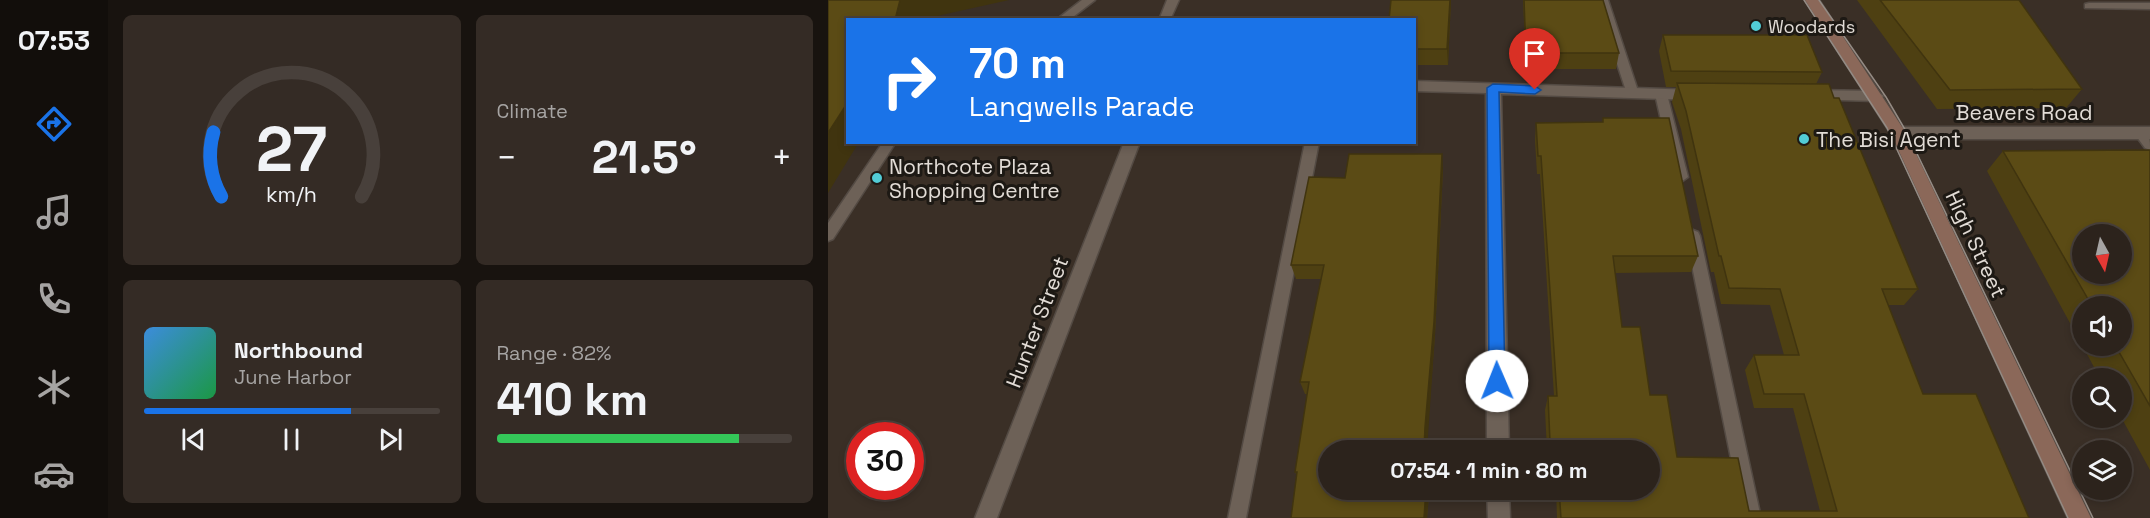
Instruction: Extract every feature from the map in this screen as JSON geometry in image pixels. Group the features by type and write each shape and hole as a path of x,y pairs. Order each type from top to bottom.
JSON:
{"main road":[{"name":"High Street","path":"1812,0 1898,133 2080,518"}],"street":[{"path":"1416,86 1709,95"},
{"path":"1493,88 1498,440"},
{"path":"1792,95 1876,96"},
{"name":"Beavers Road","path":"1898,133 2147,137"},
{"name":"Hunter Street","path":"986,518 1131,144"},
{"path":"1498,500 1499,518"}],"lane":[{"path":"1064,18 1089,0"},
{"path":"1165,18 1173,0"},
{"path":"1602,0 1633,94"},
{"path":"2089,6 2150,6"},
{"path":"1661,94 1684,189"},
{"path":"828,236 889,144"},
{"path":"1237,518 1312,144"},
{"path":"1691,224 1752,518"}],"building":[{"path":"828,0 900,0 896,18 846,18 846,105 828,133"},
{"path":"1391,0 1450,0 1447,49 1416,49 1416,18 1389,18"},
{"path":"1524,0 1603,0 1619,53 1526,53"},
{"path":"1880,0 2019,0 2082,89 1950,90"},
{"path":"1663,35 1807,35 1822,72 1671,71"},
{"path":"1677,83 1829,84 1834,98 1839,98 1918,289 1882,289 1923,394 1976,394 2029,518 1561,518 1560,500 1660,500 1660,440 1550,440 1548,396 1557,396 1541,156 1538,156 1536,123 1603,122 1603,118 1669,118 1698,256 1613,256 1622,327 1640,327 1650,395 1667,395 1677,457 1738,458 1749,511 1837,511 1804,394 1764,394 1754,355 1799,355 1780,289 1729,288 1721,256 1719,256 1686,111"},
{"path":"2150,150 2150,406 2132,375 2132,368 2128,368 2121,356 2132,356 2132,296 2086,296 2079,284 2132,284 2132,224 2072,224 2072,271 2003,151"},
{"path":"1349,154 1442,154 1434,322 1424,440 1318,440 1318,500 1425,500 1424,518 1291,518 1297,472 1295,472 1309,382 1300,382 1324,265 1291,265 1309,177 1345,178"}],"tram line":[{"path":"1804,0 1887,128 2068,518"},
{"path":"1819,0 1886,97 1907,133 2093,518"}],"place":[{"name":"Woodards","path":"1756,26"},
{"name":"The Bisi Agent","path":"1804,139"},
{"name":"Northcote Plaza Shopping Centre","path":"877,178"}],"route":[{"path":"1497,381 1493,88 1535,90"}]}
